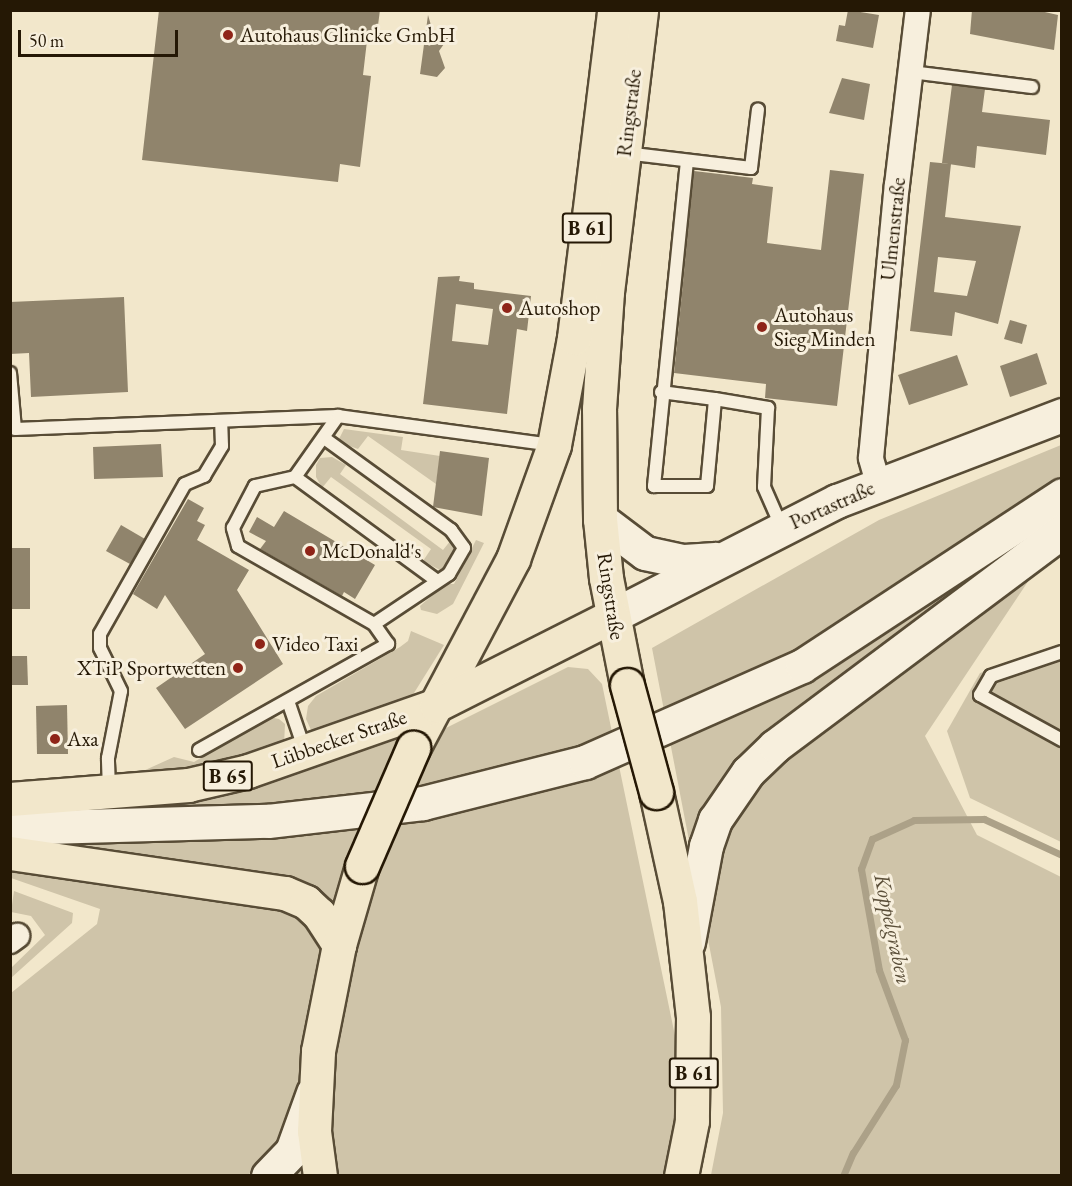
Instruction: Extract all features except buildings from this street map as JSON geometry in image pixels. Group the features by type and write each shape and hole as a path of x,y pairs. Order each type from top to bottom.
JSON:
{"main road":[{"name":"Ringstraße","path":"436,705 513,559 554,445 574,338 614,10"},
{"name":"Ringstraße","path":"641,10 601,355 600,519 612,616 627,685 656,792 688,958 694,1088 681,1176"},
{"name":"Portastraße","path":"612,616 782,528 878,483 1062,415"},
{"path":"10,828 268,821 423,803 585,762 802,666 1062,495"},
{"path":"600,519 645,554 684,561 720,559"},
{"path":"688,958 706,846 715,820 748,772 775,746 1062,531"},
{"name":"Lübbecker Straße","path":"10,799 110,794 188,785 248,771 436,705 612,616"},
{"name":"B 61","path":"320,1176 314,1089 335,960 363,866 413,748 436,705"},
{"path":"10,853 285,893 306,902 319,914 335,960"},
{"path":"268,1176 292,1151 314,1089"}],"street":[{"name":"Ulmenstraße","path":"878,483 871,458 918,10"}],"lane":[{"path":"911,72 1032,87"},
{"path":"624,153 752,168 758,109"},
{"path":"687,161 661,392 654,486 707,486 715,399"},
{"path":"10,372 15,429 338,416 554,445"},
{"path":"661,392 768,408 764,487 782,528"},
{"path":"199,750 388,644 374,624 245,552 234,537 236,519 255,486 295,477 338,416"},
{"path":"110,794 108,758 121,691 100,648 100,634 185,484 204,476 222,446 221,421"},
{"path":"324,438 457,536 464,548 449,574 374,624"},
{"path":"295,477 437,581"},
{"path":"1062,652 991,676 980,695 1062,740"},
{"path":"288,701 306,752"}],"shaded area":[{"path":"344,429 403,437 401,450 440,456 436,484 368,436 358,449 344,444 339,439"},
{"path":"1061,445 1061,532 925,736 977,835 1061,877 1061,1175 711,1175 723,1113 721,1007 652,648 879,520"},
{"path":"332,457 346,465 340,474 443,550 451,540 455,543 457,553 449,565 440,570 423,561 431,549 331,477 322,488 316,477 316,465 320,458"},
{"path":"476,540 484,543 453,604 437,614 421,610 420,606 445,584 454,584"},
{"path":"411,631 444,645 409,701 319,735 311,730 306,719 308,706 316,696 400,647 408,641"},
{"path":"1061,646 1061,842 970,798 947,731 980,673"},
{"path":"568,667 588,669 602,684 679,1055 672,1157 666,1175 268,1175 275,1160 247,1175 11,1175 11,993 97,924 100,909 11,878 11,838 118,838 197,797 292,774 399,736 444,729"},
{"path":"269,717 279,719 285,724 284,745 241,761 132,776 174,757 194,762"},
{"path":"14,891 73,913 72,923 11,978 11,968 45,935 31,916 11,912"}],"waterway":[{"name":"Koppelgraben","path":"843,1176 853,1153 896,1085 905,1040 879,970 861,869 872,839 914,820 984,819 1062,855"}],"place":[{"name":"Autohaus Glinicke GmbH","path":"228,35"},
{"name":"Autoshop","path":"507,308"},
{"name":"Autohaus Sieg Minden","path":"762,327"},
{"name":"McDonald's","path":"310,551"},
{"name":"Video Taxi","path":"260,644"},
{"name":"XTiP Sportwetten","path":"238,668"},
{"name":"Axa","path":"55,739"}]}
